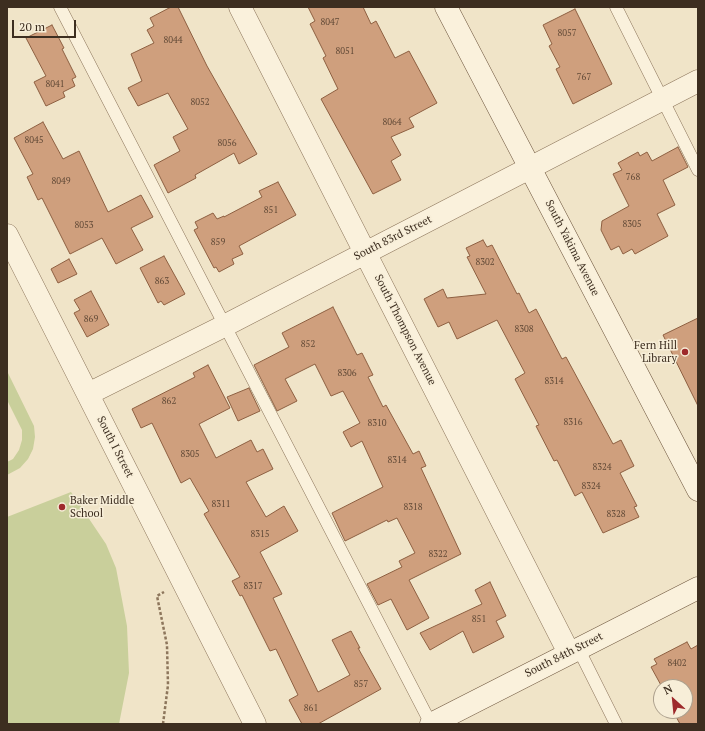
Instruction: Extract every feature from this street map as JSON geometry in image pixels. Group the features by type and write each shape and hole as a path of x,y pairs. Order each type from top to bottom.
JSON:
{"street":[{"name":"South Thompson Avenue","path":"240,7 365,252 574,650"},
{"name":"South Yakima Avenue","path":"446,7 698,490"},
{"name":"South 83rd Street","path":"88,394 224,326 698,81"},
{"name":"South I Street","path":"7,235 255,724"},
{"name":"South 84th Street","path":"431,724 698,588"}],"lane":[{"path":"60,7 431,724"},
{"path":"616,7 698,170"},
{"path":"574,650 616,724"}],"path":[{"path":"163,724 168,685 167,645 157,596 183,582"}],"green space":[{"path":"7,371 34,426 35,437 33,449 28,459 20,468 7,475 7,462 13,459 19,450 22,440 22,430 7,400"},
{"path":"71,492 106,544 116,568 127,626 129,673 119,724 7,724 7,517"}],"building":[{"path":"171,7 178,7 207,66 257,154 239,164 234,153 195,175 196,178 168,193 154,165 180,151 173,137 188,129 168,93 138,106 128,88 142,81 131,54 154,43 147,30 154,26 150,18"},
{"path":"308,7 363,7 371,24 376,21 395,58 409,51 437,103 409,118 414,127 391,137 401,155 391,161 401,180 373,194 321,99 338,89 323,58 326,56 310,24 315,21"},
{"path":"575,9 612,84 573,104 556,69 560,67 549,46 552,44 543,25"},
{"path":"52,25 64,48 62,49 76,77 72,79 75,86 63,92 65,97 46,106 34,82 46,76 26,38"},
{"path":"43,122 63,159 79,151 108,212 141,195 153,217 131,228 143,250 116,264 102,238 70,254 42,198 38,200 27,177 33,174 14,138"},
{"path":"678,147 688,167 663,180 675,205 657,214 668,236 635,254 632,249 623,254 619,246 611,250 601,230 602,221 629,206 613,174 622,170 618,163 638,152 640,156 647,152 652,161"},
{"path":"278,182 296,215 239,246 243,254 232,259 234,264 219,272 216,267 214,268 194,230 198,228 195,222 213,213 217,219 224,217 262,197 259,191"},
{"path":"483,240 487,247 492,245 517,294 519,293 529,313 536,309 562,359 566,357 613,444 621,440 634,466 620,473 637,506 634,507 639,517 603,533 582,492 575,496 557,460 554,461 536,426 539,425 515,379 525,373 497,320 457,339 449,322 438,327 424,299 443,289 447,298 486,294 467,257 470,256 466,248"},
{"path":"164,256 185,294 164,305 161,301 158,303 140,268"},
{"path":"69,259 77,274 58,283 51,269"},
{"path":"91,291 109,325 87,337 74,313 80,310 74,300"},
{"path":"333,307 357,355 362,353 373,375 368,377 383,407 386,405 413,454 419,451 426,466 421,468 461,554 409,580 429,618 407,630 391,599 378,605 367,584 402,567 399,561 415,553 397,518 388,522 387,520 345,541 332,513 383,487 362,441 351,447 343,432 360,423 343,391 331,396 315,364 285,379 297,401 277,411 254,365 289,347 282,333"},
{"name":"Fern Hill Library","path":"698,318 698,406 663,335"},
{"path":"208,365 230,408 199,424 216,458 251,440 257,452 263,449 273,469 246,482 266,517 284,506 298,531 260,552 282,594 273,598 318,692 350,675 332,640 351,631 360,648 358,648 381,689 318,724 302,724 289,700 298,695 276,649 270,651 242,595 240,596 232,581 240,577 204,514 209,511 190,478 181,483 152,423 141,428 132,409 195,377 193,373"},
{"path":"249,388 260,411 238,421 227,397"},
{"path":"490,582 506,616 496,621 504,637 473,653 463,631 430,650 420,633 482,604 475,590"},
{"path":"687,642 691,649 698,645 698,724 680,724 677,719 693,719 693,679 658,679 651,667 657,664 654,659"}],"place":[{"name":"Fern Hill Library","path":"685,352"},
{"name":"Baker Middle School","path":"62,507"}]}
